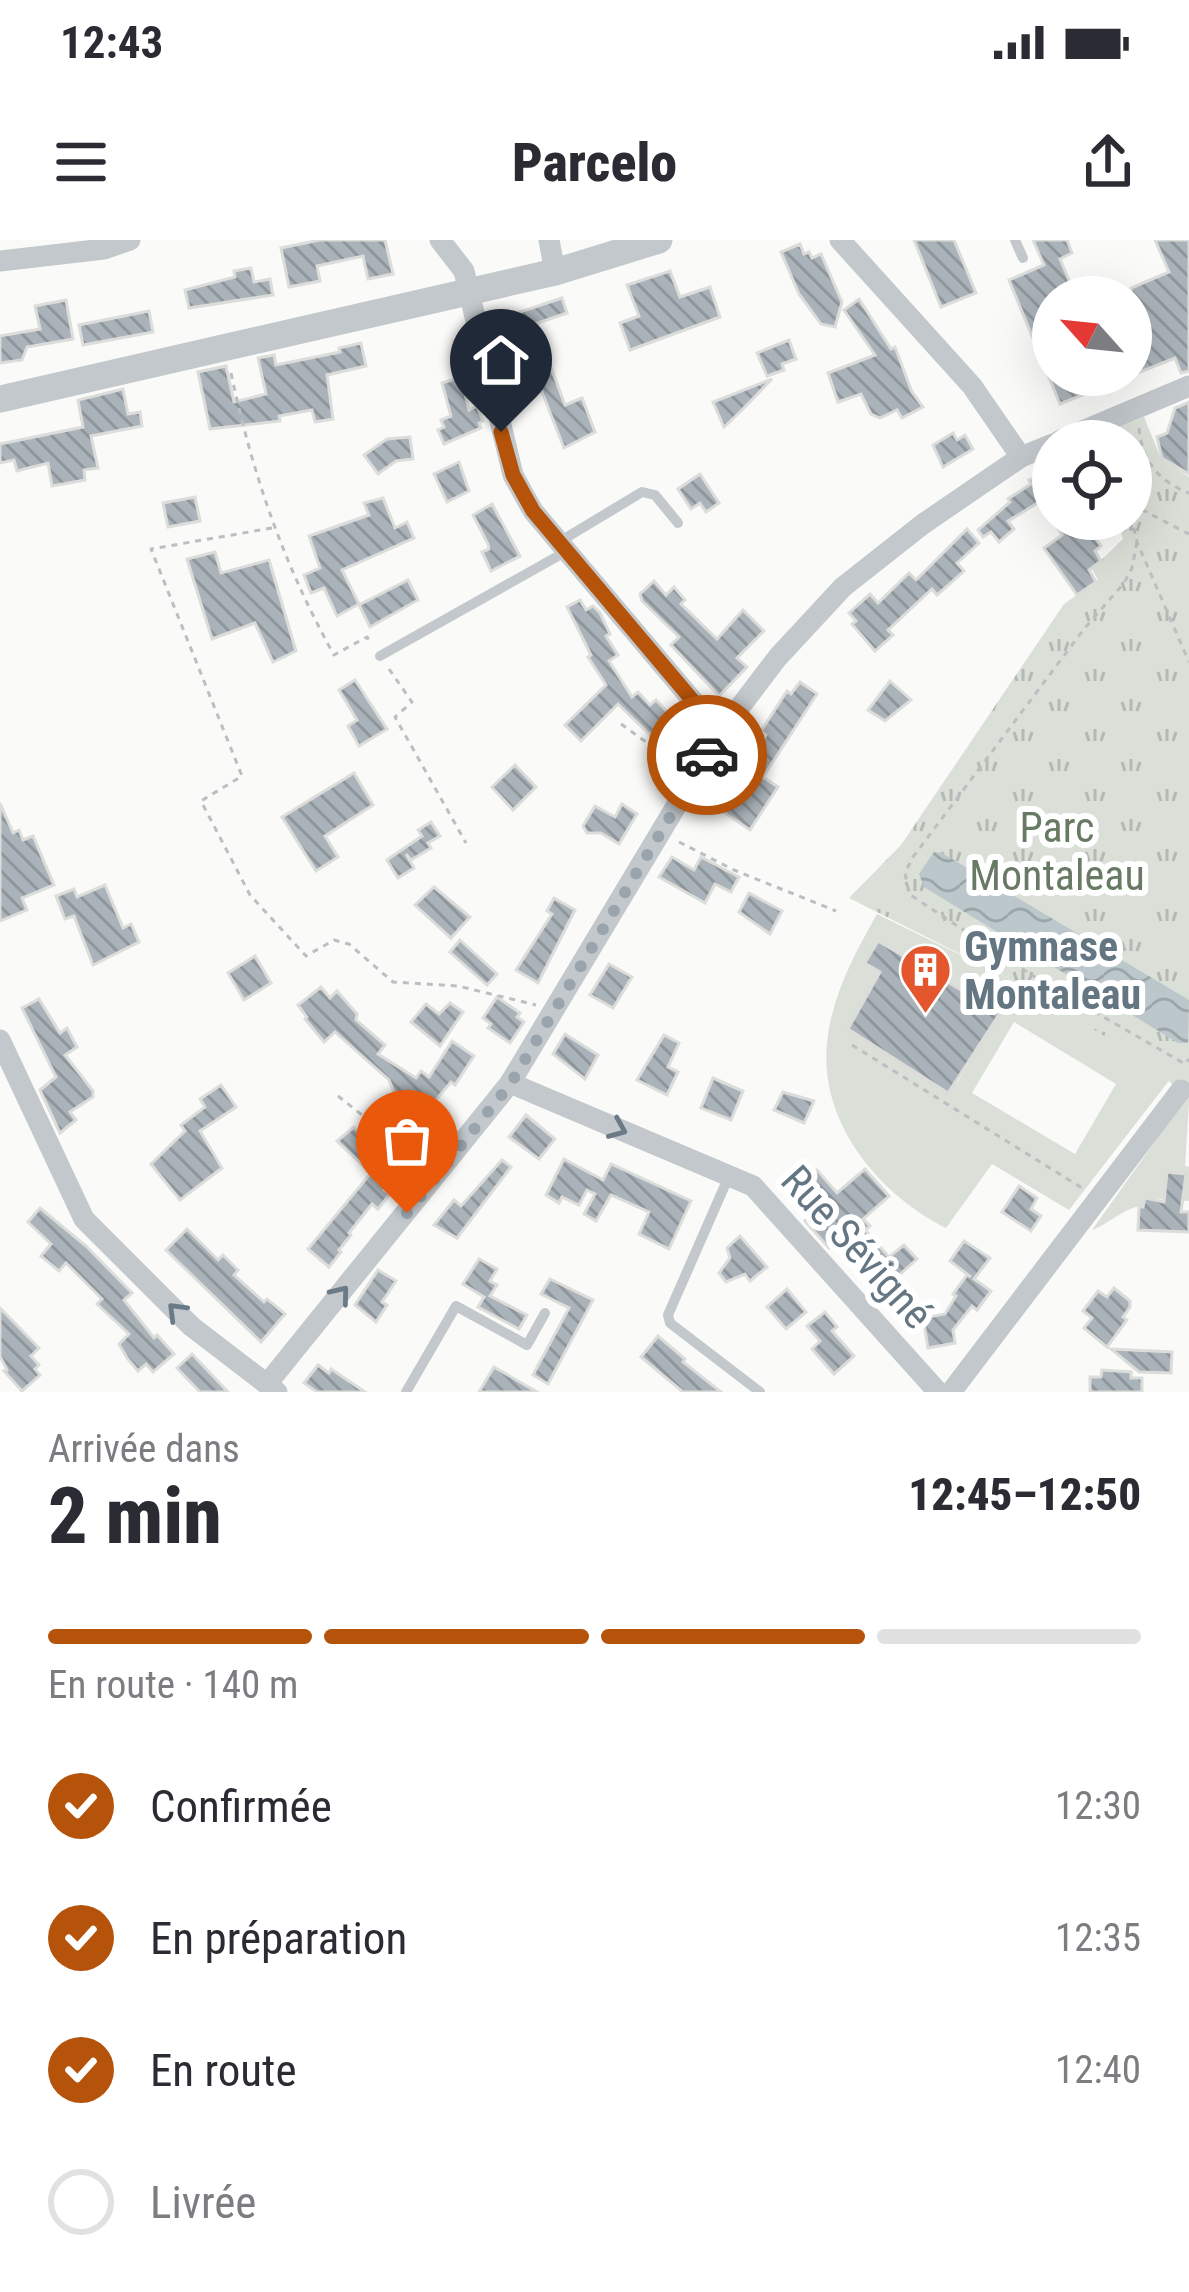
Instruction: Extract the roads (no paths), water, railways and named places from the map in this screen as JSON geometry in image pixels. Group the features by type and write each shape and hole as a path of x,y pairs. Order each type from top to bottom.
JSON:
{"street":[{"path":"0,261 104,248 130,240"},
{"path":"440,240 464,271 513,475 533,511 720,733"},
{"path":"549,240 555,272"},
{"path":"0,399 555,272 659,240"},
{"path":"840,240 972,386 1021,457"},
{"path":"1109,420 1189,386"},
{"path":"0,1040 84,1220 191,1326 272,1388 511,1083 720,733 778,657 843,586 923,524 1032,452"},
{"name":"Rue Sévigné","path":"511,1083 753,1186 938,1392"},
{"path":"951,1392 1181,1090"}],"lane":[{"path":"555,272 559,240"},
{"path":"1016,240 1023,257"},
{"path":"380,656 643,492 655,496 678,523"},
{"path":"729,1176 668,1315 670,1323 760,1392"},
{"path":"406,1392 456,1306 527,1345 545,1312"}],"water":[{"path":"934,852 1189,1000 1188,1043 1178,1043 924,887 919,874"}],"place":[{"name":"Gymnase Montaleau","path":"925,1016"}],"park label":[{"name":"Parc Montaleau","path":"1057,851"}]}
